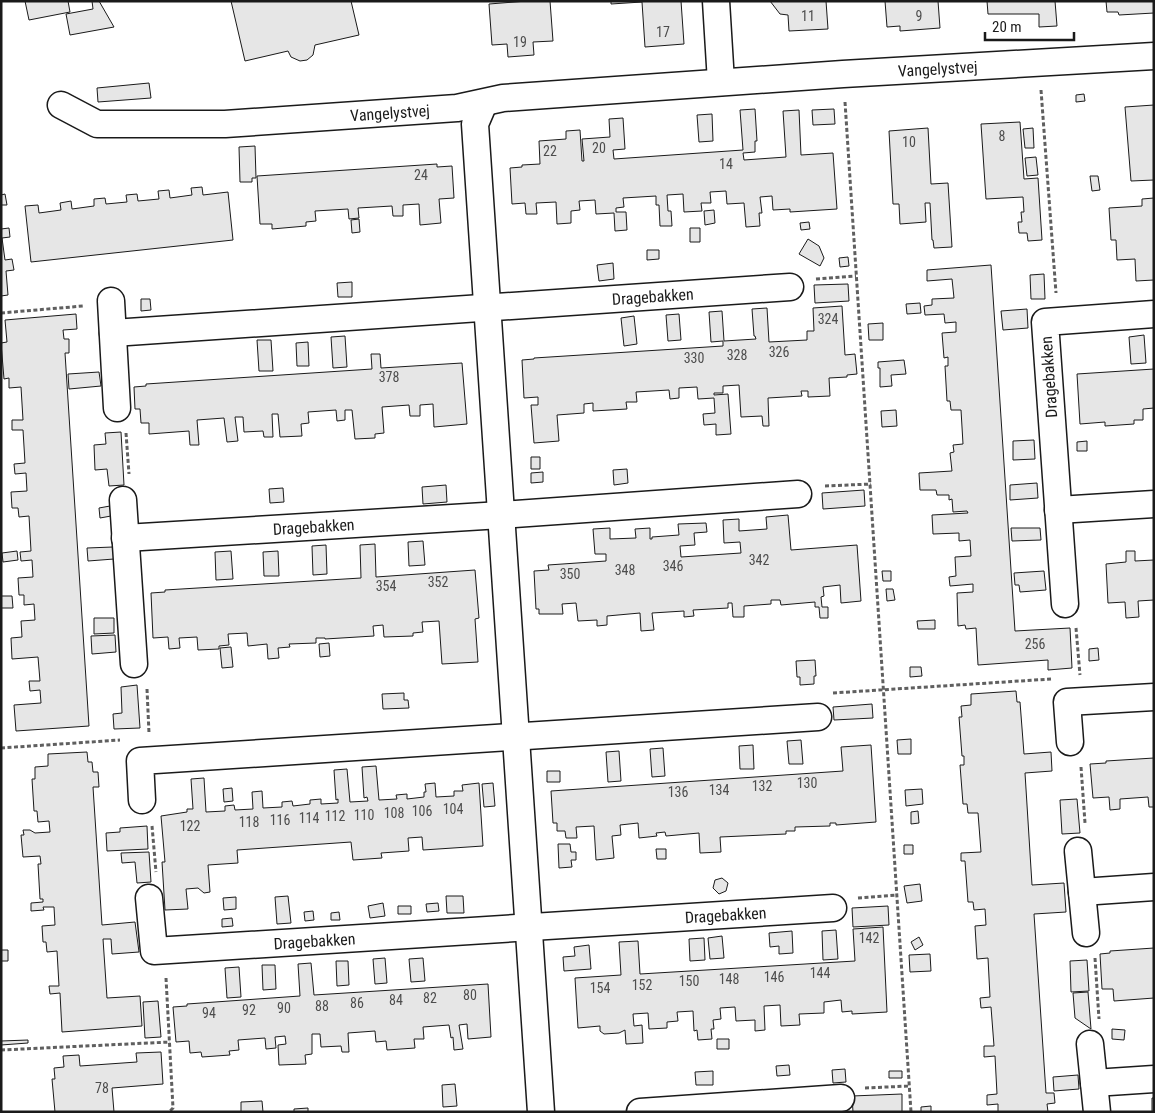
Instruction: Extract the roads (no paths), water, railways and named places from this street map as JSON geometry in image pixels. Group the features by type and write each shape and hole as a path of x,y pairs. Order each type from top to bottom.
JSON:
{"street":[{"path":"716,1 721,82"},
{"name":"Vangelystvej","path":"61,105 97,124 225,124 457,108 503,98 721,82 1154,56"},
{"path":"484,103 476,124 541,1112"},
{"name":"Dragebakken","path":"113,333 790,287"},
{"path":"111,301 117,408"},
{"name":"Dragebakken","path":"1065,604 1045,322 1154,314"},
{"name":"Dragebakken","path":"125,538 501,515 798,494"},
{"path":"123,500 134,664"},
{"path":"1058,510 1154,504"},
{"path":"1070,742 1067,702 1154,697"},
{"path":"142,800 140,761 818,716"},
{"path":"1078,851 1086,933"},
{"path":"1082,892 1154,887"},
{"name":"Dragebakken","path":"149,898 154,951 833,908"},
{"path":"1090,1044 1096,1112"},
{"path":"1094,1083 1154,1079"},
{"path":"640,1112 841,1098"}]}
